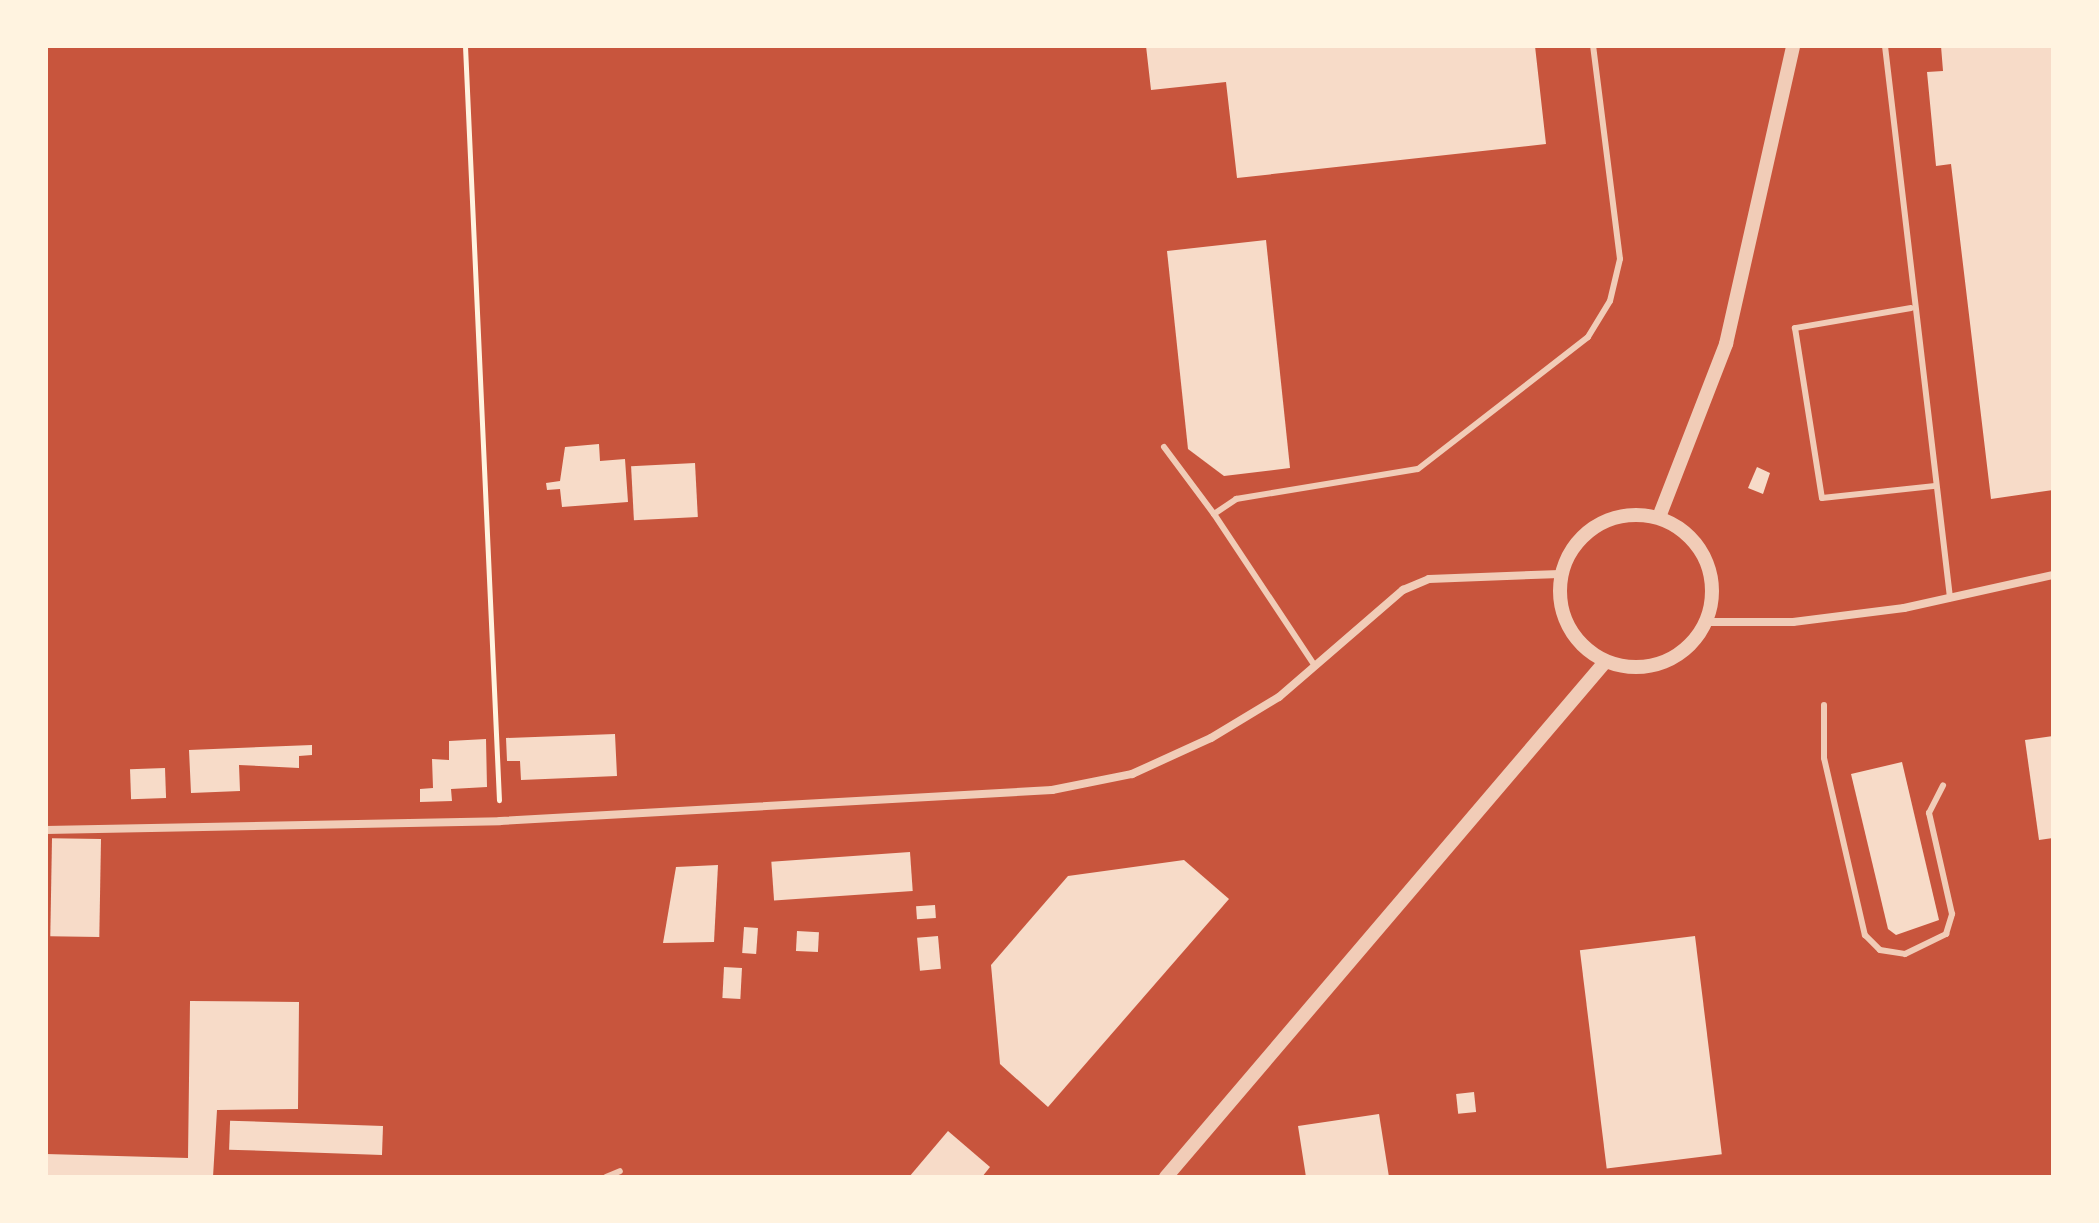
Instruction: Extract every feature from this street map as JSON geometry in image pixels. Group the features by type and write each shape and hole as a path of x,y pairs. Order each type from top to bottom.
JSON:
{"street":[{"path":"1659,517 1726,344 1793,46"},
{"path":"1659,517 1692,538 1707,560 1713,596 1706,622 1673,659 1639,668 1605,662 1581,645 1562,615 1560,574 1581,536 1603,521 1659,517"},
{"path":"46,830 500,821 1052,790 1171,759 1279,697 1403,590 1429,579 1560,574"},
{"path":"1706,622 1793,622 1950,598 2053,575"},
{"path":"1166,1177 1605,662"}],"lane":[{"path":"1214,514 1236,499 1418,469 1588,337 1610,301 1620,259 1593,46"},
{"path":"1885,46 1911,308 1950,598"},
{"path":"1911,308 1795,328 1822,498 1935,486"},
{"path":"1164,447 1214,514 1315,666"},
{"path":"1824,705 1824,758 1865,935 1880,950 1905,954 1946,934 1952,914 1929,813 1943,785"},
{"path":"606,1177 620,1171"}],"path":[{"path":"465,46 500,821"}],"building":[{"path":"1146,46 1535,46 1546,144 1237,178 1226,82 1151,90"},
{"path":"1941,46 2053,46 2053,490 1991,499 1951,164 1936,166 1927,72 1943,71"},
{"path":"1266,240 1290,468 1224,476 1188,449 1167,251"},
{"path":"599,444 600,461 625,459 628,502 562,507 560,489 547,490 546,483 560,481 565,447"},
{"path":"695,463 698,517 634,520 631,466"},
{"path":"1757,467 1770,473 1763,494 1748,488"},
{"path":"615,734 617,776 521,780 520,761 507,761 506,738"},
{"path":"2053,736 2053,838 2039,840 2025,740"},
{"path":"486,739 487,787 451,789 452,801 420,802 420,789 433,788 432,759 449,760 449,741"},
{"path":"312,745 312,755 299,756 299,768 239,765 240,791 191,793 189,750"},
{"path":"1902,762 1939,920 1896,935 1888,929 1851,774"},
{"path":"165,768 166,798 131,799 130,769"},
{"path":"52,838 101,839 99,937 50,936"},
{"path":"910,852 913,891 774,901 771,862"},
{"path":"1184,860 1229,899 1048,1107 1000,1064 991,965 1068,876"},
{"path":"718,865 714,942 663,943 676,867"},
{"path":"935,905 936,918 917,919 916,906"},
{"path":"744,927 758,928 756,954 742,953"},
{"path":"797,931 819,932 818,952 796,951"},
{"path":"938,936 941,969 920,971 917,938"},
{"path":"1695,936 1722,1154 1607,1168 1580,950"},
{"path":"724,967 742,968 740,999 722,998"},
{"path":"190,1001 299,1002 298,1109 217,1110 213,1177 46,1177 46,1154 188,1158"},
{"path":"1474,1092 1476,1112 1458,1114 1456,1094"},
{"path":"1379,1114 1389,1177 1306,1177 1298,1126"},
{"path":"230,1121 383,1126 382,1155 229,1150"},
{"path":"948,1131 990,1167 982,1177 909,1177"}]}
